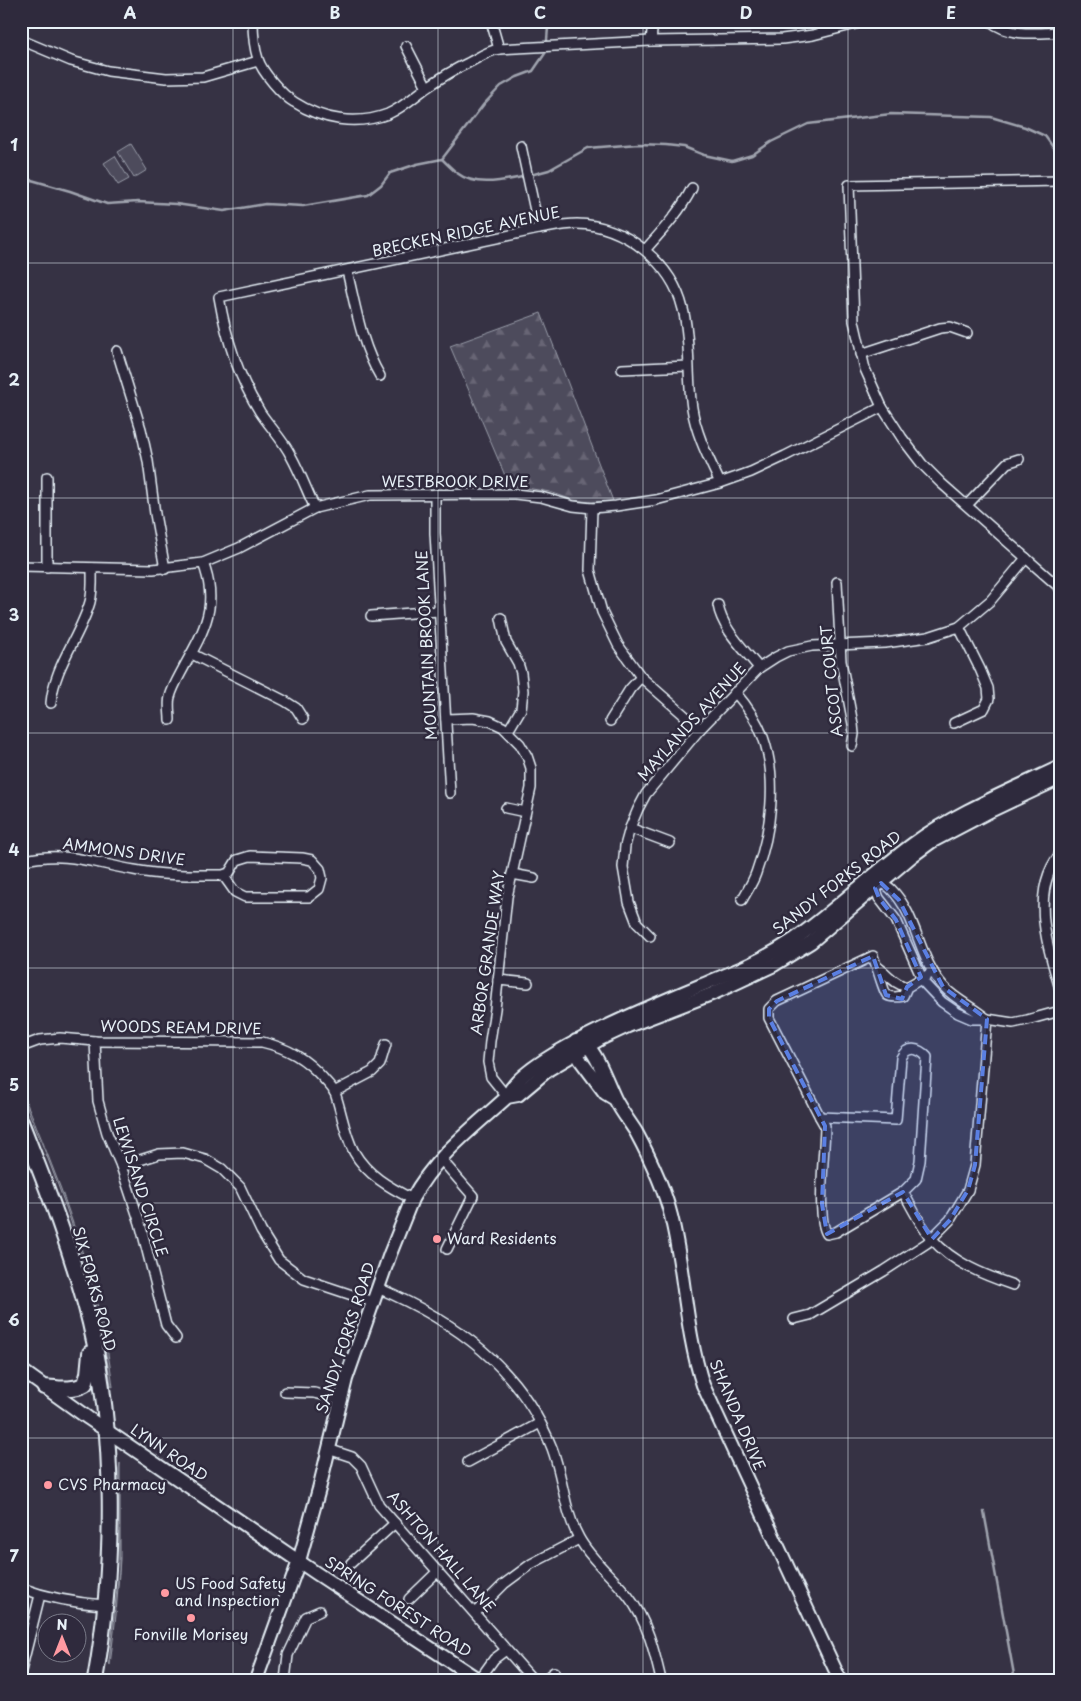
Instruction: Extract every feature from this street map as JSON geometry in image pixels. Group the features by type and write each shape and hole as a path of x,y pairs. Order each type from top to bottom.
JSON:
{"main road":[{"name":"SIX FORKS ROAD","path":"21,1122 68,1245 94,1340 106,1430 109,1530 104,1605 94,1680"},
{"path":"44,1387 68,1389 77,1388 85,1384 87,1381 90,1352 94,1340"}],"street":[{"path":"253,21 258,61 280,92 291,101 321,116 341,120 359,120 388,114 452,71 490,51 499,49 651,41 782,39 813,35 867,21"},
{"path":"491,21 499,49"},
{"path":"651,41 653,21"},
{"path":"990,21 1006,30 1022,33 1060,32"},
{"path":"21,40 71,62 108,70 166,78 203,77 258,61"},
{"path":"406,46 427,87"},
{"path":"521,146 539,229"},
{"path":"1060,181 850,185 852,306 865,369 882,407 922,464 1060,588"},
{"path":"645,250 684,204 692,188"},
{"name":"BRECKEN RIDGE AVENUE","path":"315,508 291,455 244,385 222,320 219,297 539,229 578,224 600,227 622,236 645,250 664,269 673,284 683,308 686,324 692,409 696,424 720,483"},
{"path":"347,271 362,334 371,361 380,376"},
{"path":"861,354 940,328 950,327 967,333"},
{"path":"117,351 141,429 165,569"},
{"path":"622,369 688,366"},
{"name":"WESTBROOK DRIVE","path":"21,566 165,569 203,563 239,548 315,508 370,495 515,494 541,497 573,506 592,508 656,500 720,483 785,456 882,407"},
{"path":"967,506 1007,463 1018,459"},
{"path":"47,477 47,567"},
{"name":"MOUNTAIN BROOK LANE","path":"435,494 435,533 450,794"},
{"path":"592,508 590,570 602,612 618,645 641,677 700,729"},
{"name":"MAYLANDS AVENUE","path":"650,936 637,923 629,902 623,867 625,846 630,828 646,794 700,729 735,692 759,668 788,651 812,646 885,643 919,638 960,628 991,600 1026,558"},
{"path":"170,720 170,698 204,631 209,615 211,598 209,578 203,563"},
{"path":"51,703 54,682 80,627 90,600 92,568"},
{"name":"ASCOT COURT","path":"837,582 843,680 854,734 852,746"},
{"path":"718,605 719,616 759,668"},
{"path":"371,616 439,611"},
{"path":"501,618 506,642 518,663 523,691 521,709 508,732"},
{"path":"954,723 984,709 989,699 988,688 960,628"},
{"path":"192,654 285,701 296,708 303,719"},
{"path":"610,721 630,689 641,677"},
{"path":"735,692 750,710 763,737 769,759 771,795 768,828 762,855 756,874 742,900"},
{"name":"ARBOR GRANDE WAY","path":"446,719 473,718 490,721 508,732 520,744 531,768 530,788 507,898 488,1062 491,1077 507,1097"},
{"name":"SANDY FORKS ROAD","path":"876,883 929,832 1060,767"},
{"name":"SANDY FORKS ROAD","path":"256,1680 299,1561 340,1399 354,1355 412,1199 420,1184 440,1158 456,1141 507,1097 510,1089 546,1060 580,1047 606,1026 737,971 771,954 876,883 931,842 992,810 1060,778"},
{"path":"506,808 525,812"},
{"path":"630,828 670,842"},
{"path":"1060,854 1050,870 1045,891 1043,913 1060,990"},
{"name":"AMMONS DRIVE","path":"21,861 56,856 76,857 167,875 222,876"},
{"path":"250,856 312,860 320,869 322,878 319,889 309,897 245,896 235,892 222,876 229,873 237,860 250,856"},
{"path":"512,874 534,878"},
{"path":"987,1019 944,987 933,972 911,920 899,900 890,887 876,883 879,898 896,920 924,984 942,1002 958,1013 972,1019 1013,1022 1060,1011"},
{"path":"820,1117 896,1120 900,1058 903,1053 912,1049 921,1051 927,1057 920,1160 916,1179 903,1192 836,1232 827,1234 824,1229 822,1204 825,1126 820,1117 769,1018 769,1009 777,1001 873,956 886,980 884,992 888,996 897,998 903,996 907,986 933,972"},
{"path":"498,980 528,983"},
{"path":"886,980 907,986"},
{"path":"794,1319 810,1315 884,1271 932,1239 950,1220 968,1190 975,1165 987,1019"},
{"name":"WOODS REAM DRIVE","path":"21,1047 40,1040 60,1038 262,1042 279,1046 299,1056 315,1069 334,1092 345,1131 354,1152 366,1168 384,1184 412,1199"},
{"name":"LEWISAND CIRCLE","path":"95,1040 98,1101 107,1133 121,1166 140,1223 166,1325 176,1338"},
{"path":"334,1092 372,1072 380,1064 386,1044"},
{"name":"SHANDA DRIVE","path":"580,1047 580,1061 605,1094 615,1099 644,1146 668,1204 679,1253 697,1366 703,1385 840,1680"},
{"path":"121,1166 159,1154 183,1153 205,1158 222,1169 240,1188 261,1232 278,1260 304,1279 374,1302"},
{"path":"440,1158 473,1196 448,1249"},
{"path":"903,1192 932,1239 958,1261 1013,1285"},
{"path":"378,1288 446,1323 483,1349 517,1387 530,1405 552,1448 572,1523 579,1539 630,1598 652,1643 661,1680"},
{"name":"LYNN ROAD","path":"21,1370 299,1561"},
{"path":"285,1392 314,1393 340,1399"},
{"path":"468,1462 540,1423"},
{"name":"ASHTON HALL LANE","path":"328,1449 352,1457 361,1466 379,1505 533,1680"},
{"path":"351,1563 395,1523"},
{"path":"475,1613 504,1584 531,1564 579,1539"},
{"name":"SPRING FOREST ROAD","path":"299,1561 479,1680"},
{"path":"408,1599 438,1571"},
{"path":"21,1588 40,1595 75,1602 104,1605"},
{"path":"21,1671 40,1595"},
{"path":"285,1680 288,1655 306,1617 320,1611"},
{"path":"479,1680 494,1659 506,1650"},
{"path":"544,1680 554,1672"}],"highlighted area":[{"path":"881,883 899,900 943,987 987,1019 975,1165 968,1190 950,1220 932,1239 903,1192 827,1234 822,1204 825,1126 769,1018 769,1009 777,1001 873,956 886,995 902,999 907,987 921,977 896,920 879,898 875,888"}],"green space":[{"path":"131,144 147,170 134,178 118,152"},
{"path":"115,156 129,179 118,185 104,163"},
{"path":"541,313 613,501 590,502 573,500 550,492 509,485 450,346"},
{"path":"21,1090 61,1189 78,1238 105,1337 113,1387 111,1386 97,1311 76,1237"},
{"path":"120,1463 120,1559 116,1615 110,1665 119,1570"}],"waterway":[{"path":"547,40 550,21"},
{"path":"21,177 107,204 138,202 176,204 224,211 265,204 303,206 368,195 381,185 390,173 417,164 442,159 484,104 501,86 533,71 546,52"},
{"path":"534,174 549,170 588,148 638,144 684,147 704,155 732,161 752,155 771,142 808,124 891,114 991,117 1025,127 1045,136 1060,157"},
{"path":"442,159 457,173 472,180 488,182 522,177"},
{"path":"984,1512 1015,1680"}],"place":[{"name":"Ward Residents","path":"437,1239"},
{"name":"CVS Pharmacy","path":"48,1485"},
{"name":"US Food Safety and Inspection","path":"165,1593"},
{"name":"Fonville Morisey","path":"191,1618"}]}
